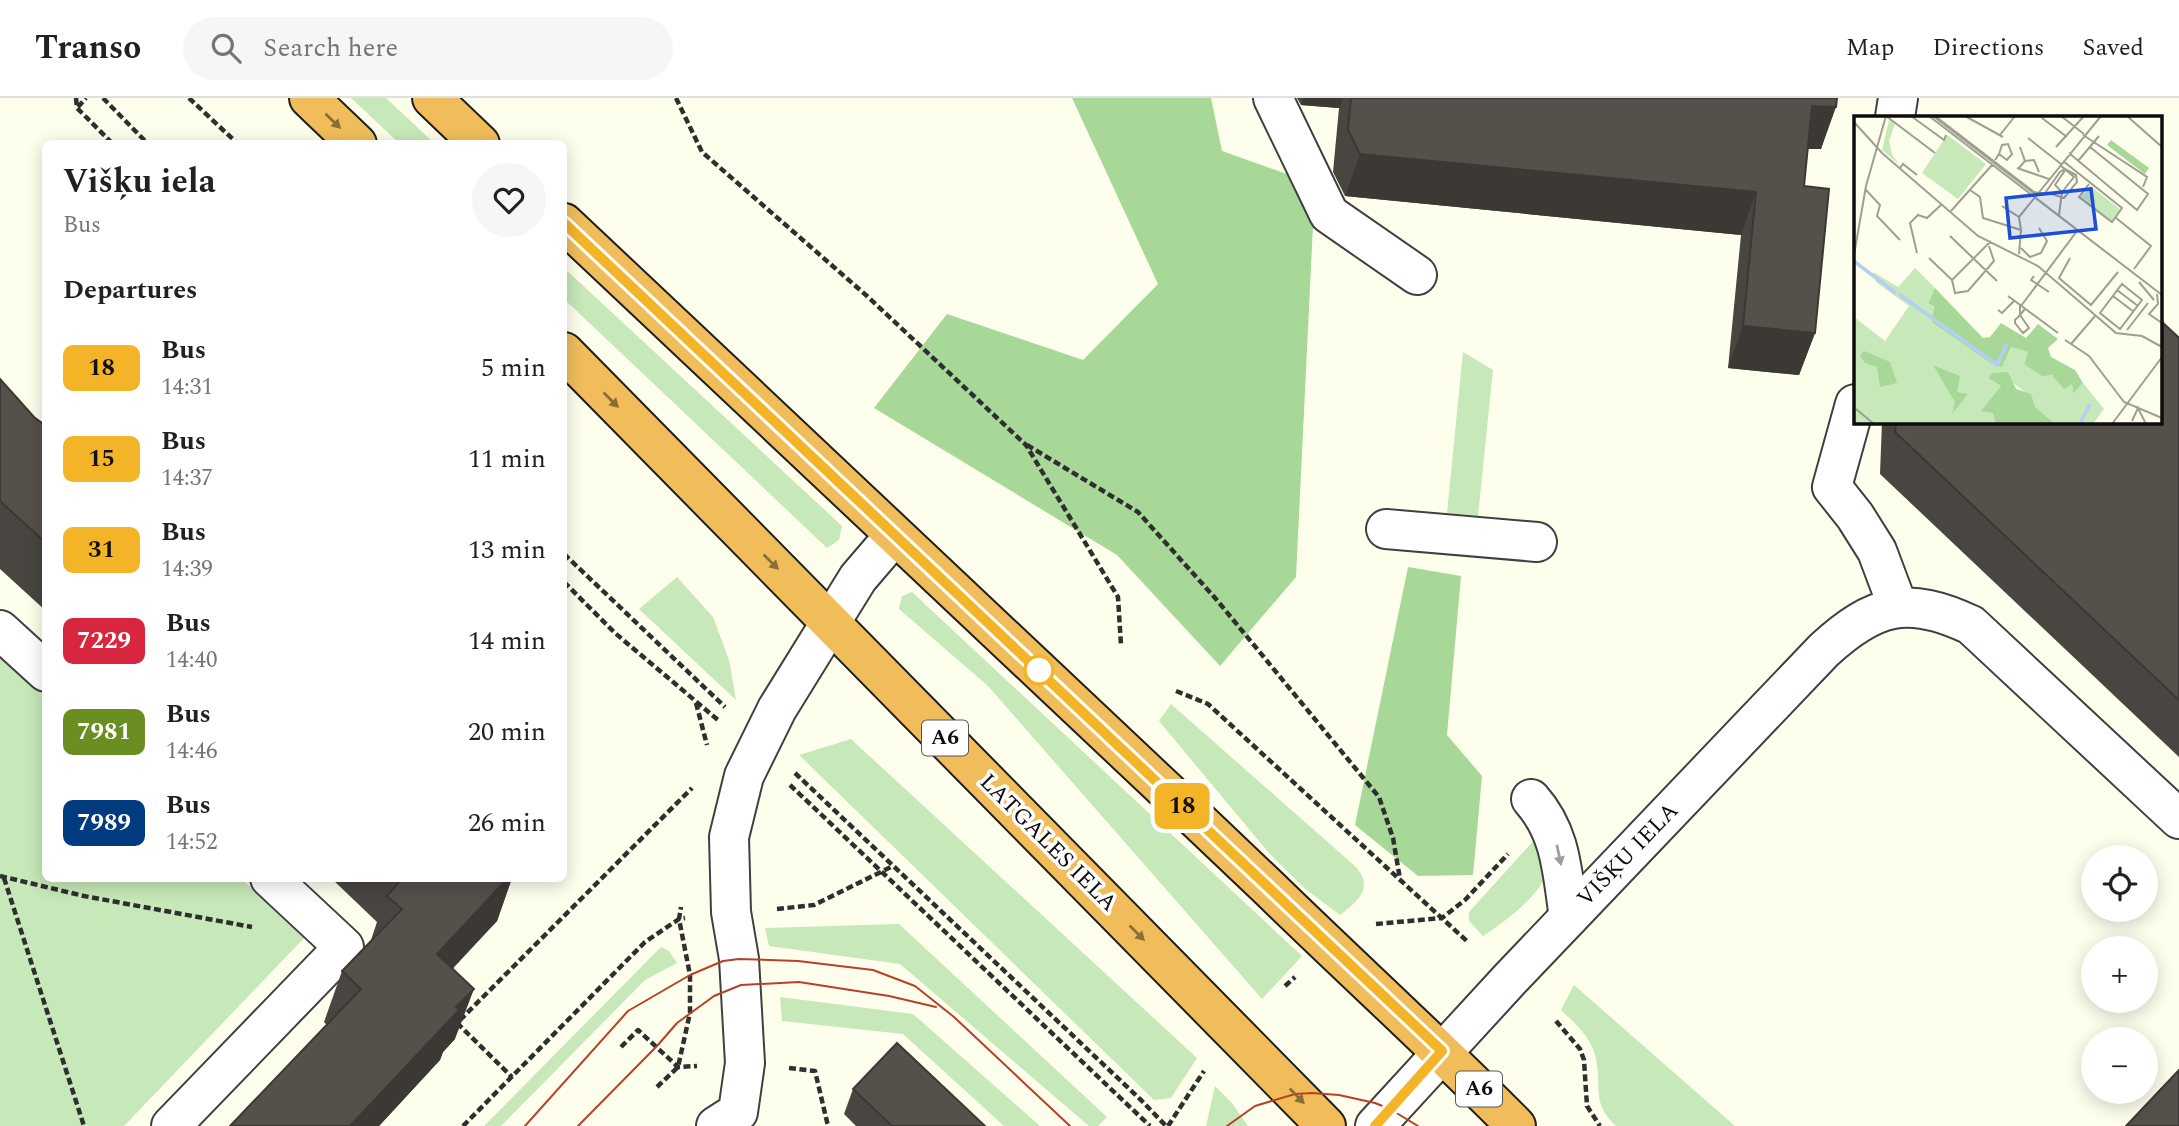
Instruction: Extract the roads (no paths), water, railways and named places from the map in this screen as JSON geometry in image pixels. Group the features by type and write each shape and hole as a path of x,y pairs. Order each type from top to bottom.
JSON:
{"highway":[{"path":"309,98 352,140"},
{"path":"448,103 477,140"},
{"name":"A6","path":"567,226 1442,1051 1516,1126"},
{"name":"LATGALES IELA","path":"567,355 1326,1126"}],"street":[{"path":"1273,98 1329,214 1417,275"},
{"path":"1895,116 1898,98"},
{"path":"1854,408 1832,487 1855,516 1877,551 1898,607 1947,613 1971,625 2179,819"},
{"path":"1386,529 1537,542"},
{"path":"736,1121 746,1063 739,959 731,912 729,837 744,776 777,709 858,578 894,536"},
{"name":"VIŠĶU IELA","path":"1375,1126 1442,1051 1824,650 1847,628 1868,617 1898,607"},
{"path":"0,630 42,668"},
{"path":"1538,806 1557,844 1569,917"},
{"path":"172,1126 344,947 274,882"}],"tram line":[{"path":"525,1126 628,1011 690,975 723,961 739,959 798,961 873,970 915,986 954,1017 1070,1126"},
{"path":"578,1126 677,1023 714,996 741,985 799,982 889,996 936,1007"},
{"path":"1227,1126 1255,1106 1295,1094 1312,1093 1339,1095 1375,1103 1418,1126"}]}
